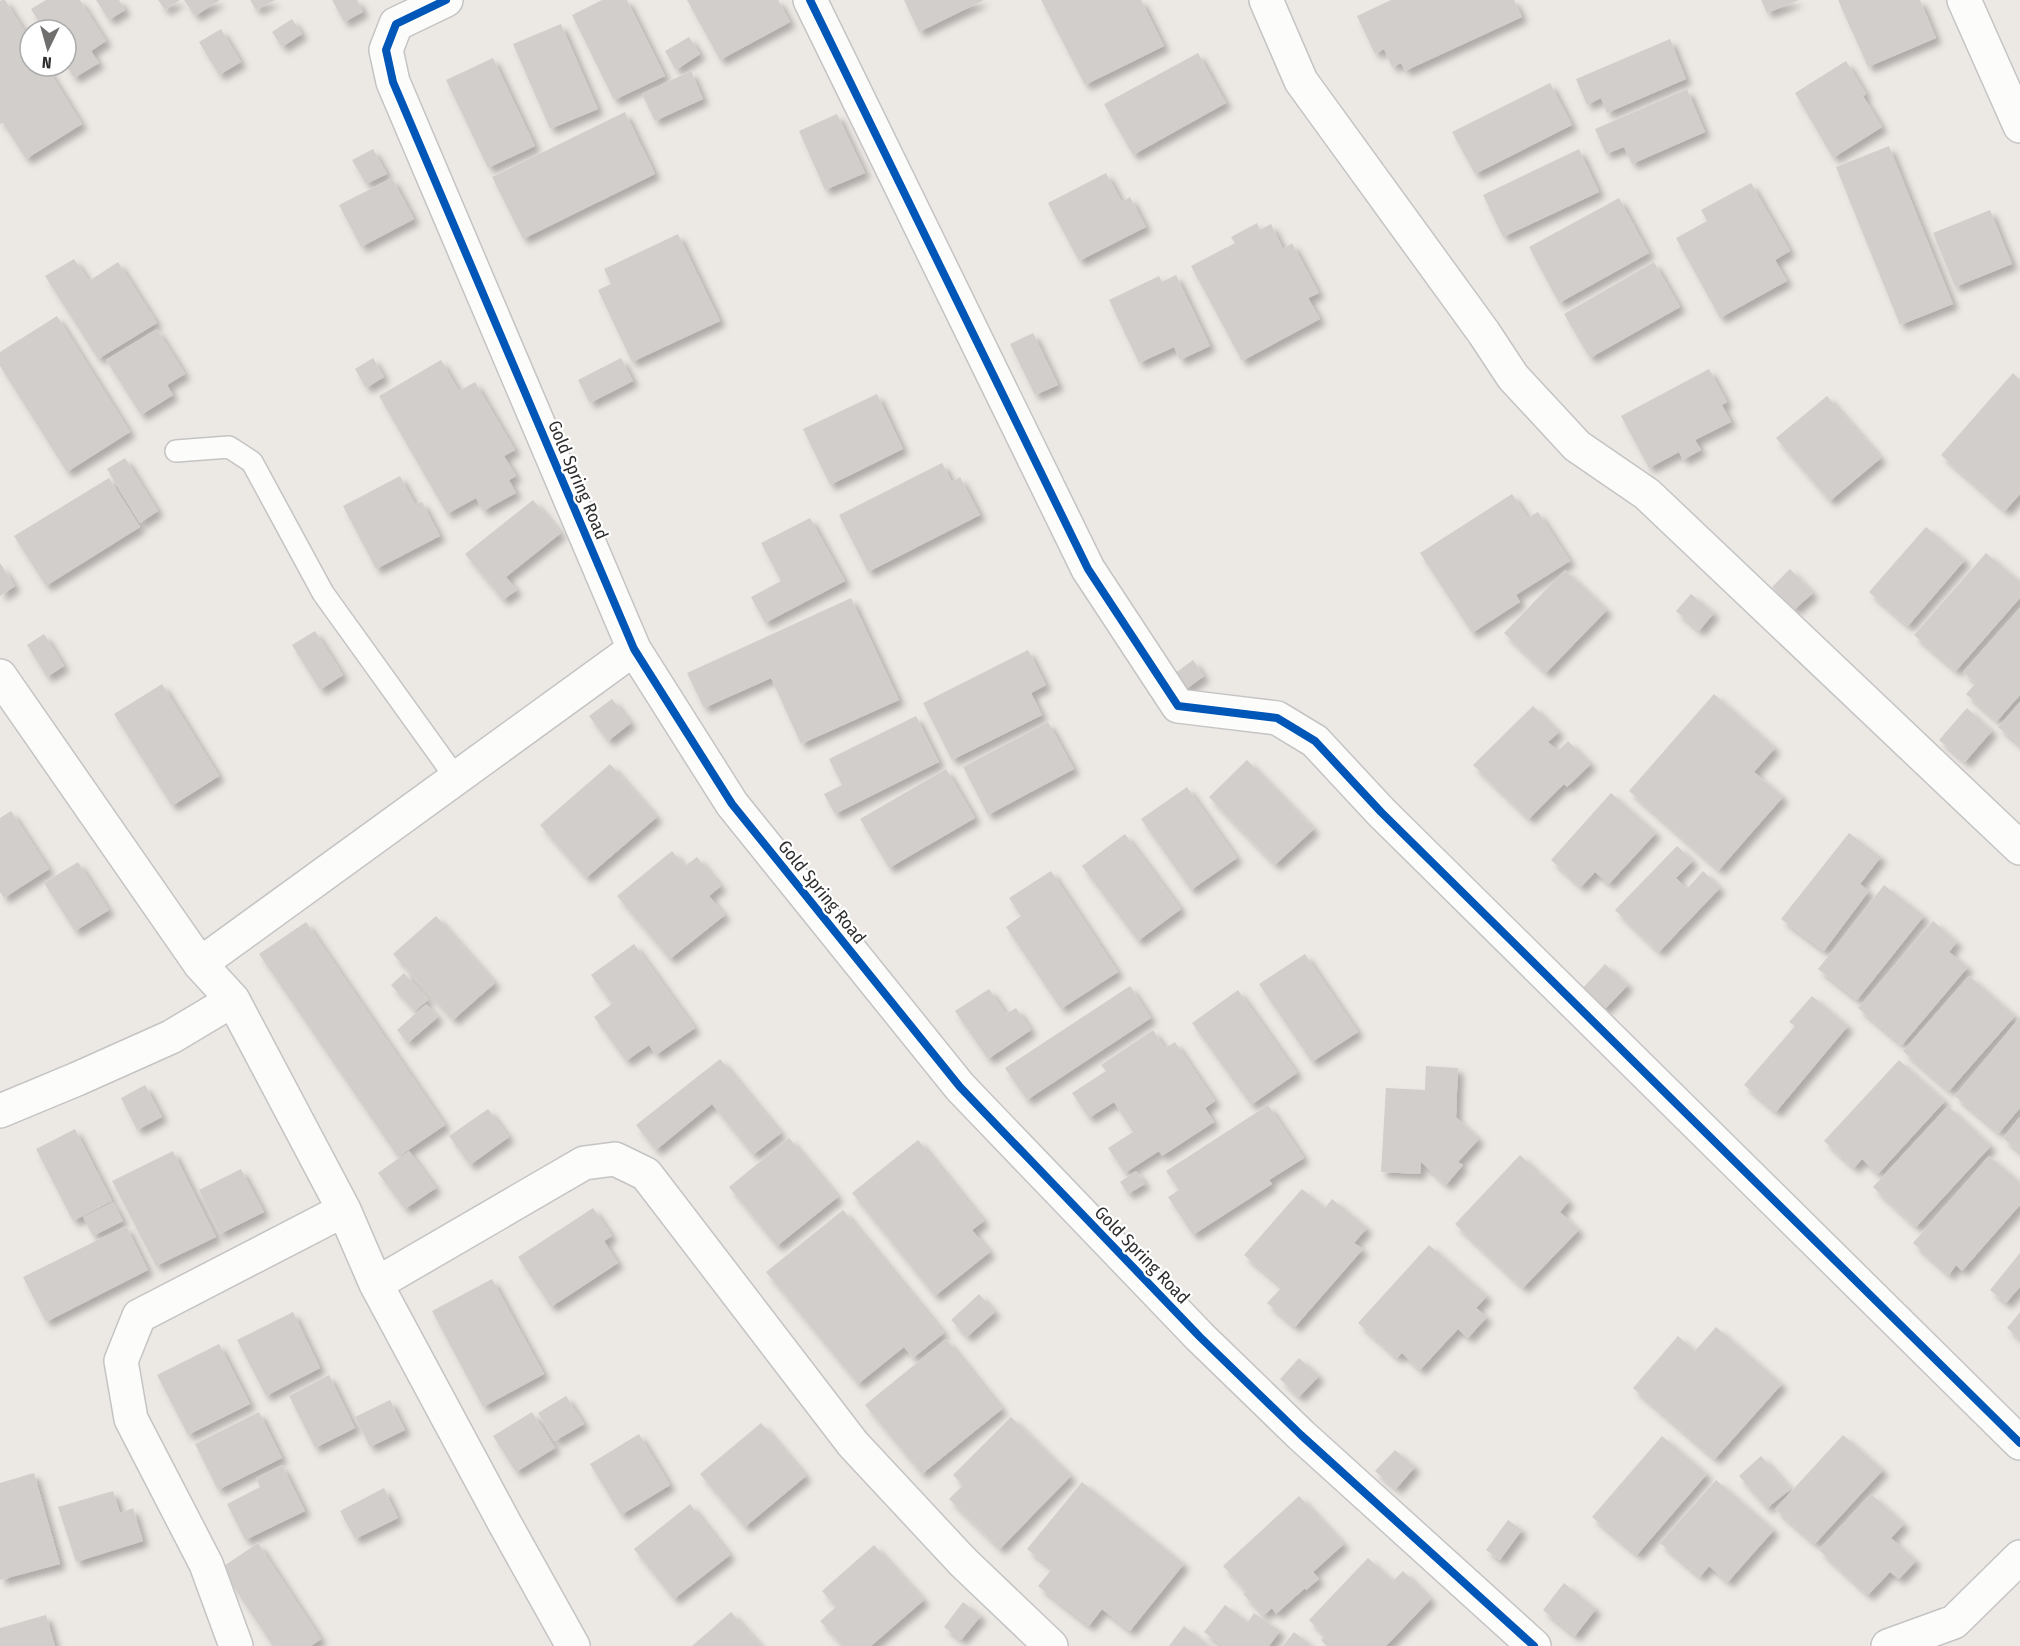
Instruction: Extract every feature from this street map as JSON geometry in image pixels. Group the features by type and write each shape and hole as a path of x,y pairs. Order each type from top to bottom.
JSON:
{"street":[{"name":"Gold Spring Road","path":"446,0 396,24 386,50 393,82 634,649 732,804 960,1086 1200,1337 1301,1435 1534,1646"},
{"path":"810,0 1089,569 1178,706 1277,718 1315,741 1381,812 2020,1443"},
{"path":"1266,0 1301,81 1484,333 1513,377 1577,446 1647,494 2020,848"},
{"path":"1964,0 2020,126"},
{"path":"200,964 634,649"},
{"path":"0,676 200,964 233,1000 344,1210 376,1284 573,1646"},
{"path":"0,1111 77,1080 171,1037 233,1000"},
{"path":"376,1284 584,1163 615,1159 646,1174 853,1444 963,1562 1051,1646"},
{"path":"236,1646 206,1564 131,1419 121,1361 139,1316 344,1210"},
{"path":"1888,1646 1954,1622 2017,1570"}],"lane":[{"path":"176,451 229,447 252,462 323,593 456,778"}],"building":[{"path":"5,0 18,21 18,78 53,78 82,124 26,159 3,123 0,124 0,1"},
{"path":"46,0 80,0 106,41 91,51 99,63 78,76 78,18 37,18 31,9"},
{"path":"96,0 119,0 125,10 109,20"},
{"path":"158,0 180,0 165,10"},
{"path":"184,0 220,0 195,16"},
{"path":"250,0 275,0 256,10"},
{"path":"332,0 357,0 363,12 344,22"},
{"path":"602,0 627,0 665,76 614,100 572,15"},
{"path":"687,0 778,0 790,22 720,60"},
{"path":"904,0 984,0 919,32"},
{"path":"1041,0 1141,0 1164,46 1085,85"},
{"path":"1391,0 1514,0 1522,17 1405,71 1401,63 1392,67 1384,49 1375,54 1357,16"},
{"path":"1761,0 1799,0 1767,13"},
{"path":"1838,0 1920,0 1936,38 1868,67"},
{"path":"292,19 302,34 282,47 272,32"},
{"path":"561,24 598,109 550,129 513,44"},
{"path":"221,29 241,62 219,75 199,42"},
{"path":"689,37 700,54 676,70 665,51"},
{"path":"1670,39 1686,79 1607,113 1601,98 1587,105 1576,79"},
{"path":"1198,53 1226,103 1133,155 1104,104"},
{"path":"493,58 535,146 488,168 446,80"},
{"path":"1846,61 1866,94 1863,96 1882,127 1833,158 1795,93"},
{"path":"691,71 703,99 655,121 642,94"},
{"path":"1550,83 1572,125 1475,174 1452,132"},
{"path":"1687,89 1705,132 1632,164 1624,147 1606,154 1595,129"},
{"path":"625,112 655,174 523,239 492,177"},
{"path":"837,114 865,173 825,190 799,131"},
{"path":"1889,146 1953,304 1900,325 1836,167"},
{"path":"373,149 387,174 366,184 352,160"},
{"path":"1579,149 1599,192 1503,237 1483,195"},
{"path":"1106,173 1122,202 1130,197 1146,227 1079,261 1048,203"},
{"path":"392,178 414,219 361,247 339,205"},
{"path":"1751,183 1790,251 1775,260 1787,281 1720,318 1676,238 1707,221 1701,210"},
{"path":"1619,198 1649,253 1559,303 1529,247"},
{"path":"1990,210 2012,264 1955,287 1933,233"},
{"path":"1257,223 1260,230 1271,224 1283,249 1292,243 1319,293 1308,298 1320,319 1242,361 1191,266 1235,243 1231,237"},
{"path":"678,234 720,321 632,362 598,290 611,284 604,269"},
{"path":"74,259 89,281 118,262 157,323 98,359 45,276"},
{"path":"1654,262 1680,307 1590,358 1564,314"},
{"path":"1176,275 1210,346 1180,360 1174,347 1139,363 1109,300 1159,276 1162,282"},
{"path":"57,316 130,432 67,472 0,366 0,352"},
{"path":"157,329 185,374 167,385 173,395 141,415 106,360"},
{"path":"1033,333 1058,385 1035,395 1010,344"},
{"path":"373,358 384,377 366,388 355,369"},
{"path":"621,358 633,381 590,403 578,380"},
{"path":"441,360 459,391 475,382 515,450 504,456 516,476 509,480 516,493 483,511 476,498 447,514 379,396"},
{"path":"1709,369 1727,402 1722,405 1731,422 1695,440 1701,450 1683,460 1679,452 1649,468 1621,416"},
{"path":"2013,373 2020,380 2020,494 2005,511 1941,455"},
{"path":"877,394 903,449 830,485 803,429"},
{"path":"1827,396 1881,458 1830,501 1776,438"},
{"path":"125,458 158,511 140,523 107,469"},
{"path":"942,463 952,482 960,477 980,515 868,572 839,515"},
{"path":"400,476 415,504 422,502 440,536 376,569 343,506"},
{"path":"109,478 140,527 46,586 14,536"},
{"path":"1512,494 1528,518 1538,512 1570,561 1516,595 1520,602 1472,633 1420,553"},
{"path":"533,500 561,533 506,577 517,590 503,600 465,554"},
{"path":"810,518 845,581 765,623 751,597 781,581 761,543"},
{"path":"1926,527 1965,560 1908,626 1869,592"},
{"path":"1986,553 2020,582 2020,598 1956,671 1914,635"},
{"path":"0,563 15,586 0,596"},
{"path":"1790,569 1813,593 1794,610 1772,587"},
{"path":"1565,570 1607,610 1546,673 1504,633"},
{"path":"1691,594 1714,613 1699,631 1676,611"},
{"path":"851,598 899,700 801,744 771,678 704,708 687,673"},
{"path":"2020,608 2020,695 1997,721 1966,694 1976,683 1963,672"},
{"path":"315,631 343,675 320,690 292,645"},
{"path":"44,634 64,666 47,677 27,645"},
{"path":"1028,650 1046,685 1031,693 1042,715 952,760 923,703"},
{"path":"1193,660 1204,676 1185,690 1174,674"},
{"path":"162,684 219,776 172,806 114,714"},
{"path":"1714,694 1775,748 1754,772 1783,797 1719,870 1629,791"},
{"path":"612,699 631,723 608,741 589,716"},
{"path":"2020,702 2020,745 1998,727"},
{"path":"1533,706 1559,732 1548,742 1558,751 1568,741 1591,764 1567,787 1564,784 1529,819 1473,765"},
{"path":"1967,708 1992,731 1965,762 1939,740"},
{"path":"916,716 939,762 835,814 824,794 842,785 829,759"},
{"path":"1048,722 1074,769 988,815 963,767"},
{"path":"1247,760 1314,829 1275,865 1209,797"},
{"path":"610,764 657,817 586,878 540,825"},
{"path":"946,769 975,818 889,868 860,819"},
{"path":"1187,787 1237,858 1191,890 1141,819"},
{"path":"1611,793 1656,833 1609,884 1595,872 1581,887 1551,860"},
{"path":"11,811 49,869 4,898 0,892 0,818"},
{"path":"1849,833 1881,857 1860,884 1869,891 1824,951 1781,919"},
{"path":"1125,834 1181,909 1138,941 1082,866"},
{"path":"1677,846 1693,861 1676,878 1687,889 1703,871 1720,888 1659,952 1615,910"},
{"path":"672,851 685,866 697,857 721,886 709,896 725,915 670,959 617,896"},
{"path":"78,862 109,910 75,931 44,883"},
{"path":"1051,871 1118,972 1061,1009 1006,927 1021,916 1009,898"},
{"path":"1884,885 1924,916 1857,1000 1818,969"},
{"path":"436,916 495,983 453,1020 393,954"},
{"path":"1933,921 1957,942 1949,952 1968,967 1902,1045 1858,1008"},
{"path":"306,922 445,1125 398,1157 259,954"},
{"path":"634,944 695,1028 656,1055 649,1045 626,1061 594,1017 612,1004 591,975"},
{"path":"1305,954 1358,1032 1312,1062 1259,984"},
{"path":"1605,964 1628,985 1604,1010 1581,990"},
{"path":"404,973 428,1000 415,1011 391,985"},
{"path":"1969,976 2015,1016 1949,1091 1903,1051"},
{"path":"1130,986 1151,1018 1027,1100 1005,1068"},
{"path":"989,989 1006,1014 1016,1008 1031,1030 988,1059 955,1011"},
{"path":"1238,990 1297,1073 1251,1105 1192,1023"},
{"path":"1812,996 1848,1026 1776,1112 1744,1085 1795,1026 1789,1022"},
{"path":"426,1004 438,1017 408,1043 397,1030"},
{"path":"2020,1017 2020,1108 1999,1133 1955,1096"},
{"path":"1153,1030 1165,1048 1175,1042 1215,1101 1205,1108 1214,1122 1162,1156 1159,1151 1125,1173 1108,1148 1133,1132 1114,1102 1089,1118 1072,1093 1106,1071 1101,1065"},
{"path":"720,1059 781,1133 753,1155 712,1104 656,1150 636,1125"},
{"path":"1899,1060 1945,1101 1878,1174 1862,1159 1854,1168 1824,1141"},
{"path":"1426,1066 1458,1068 1456,1117 1479,1139 1458,1162 1463,1165 1446,1185 1421,1162 1420,1174 1381,1172 1386,1088 1425,1090"},
{"path":"145,1085 162,1117 137,1130 121,1098"},
{"path":"1268,1105 1304,1158 1269,1180 1272,1184 1193,1235 1168,1197 1179,1190 1166,1171"},
{"path":"1948,1106 1991,1146 1916,1227 1873,1187"},
{"path":"488,1109 509,1137 470,1165 449,1136"},
{"path":"2020,1117 2020,1152 2003,1138"},
{"path":"75,1129 112,1201 73,1221 36,1149"},
{"path":"789,1138 838,1197 777,1246 729,1187"},
{"path":"918,1140 984,1221 972,1230 990,1252 935,1296 852,1193"},
{"path":"173,1151 216,1237 156,1266 112,1181"},
{"path":"409,1151 436,1188 405,1209 378,1173"},
{"path":"1520,1155 1569,1201 1560,1212 1579,1230 1523,1288 1455,1224"},
{"path":"1989,1156 2020,1183 2020,1205 1962,1271 1956,1265 1949,1275 1913,1243"},
{"path":"241,1169 264,1212 220,1234 199,1190"},
{"path":"1136,1171 1145,1184 1128,1194 1120,1182"},
{"path":"1302,1189 1325,1208 1332,1199 1367,1228 1354,1243 1363,1249 1295,1327 1267,1303 1282,1287 1244,1255"},
{"path":"113,1202 123,1221 93,1236 83,1217"},
{"path":"593,1208 612,1236 604,1241 618,1263 551,1307 518,1257"},
{"path":"843,1210 944,1333 913,1358 904,1347 858,1384 766,1272"},
{"path":"126,1226 148,1270 46,1322 23,1277"},
{"path":"1429,1245 1487,1296 1476,1308 1487,1317 1468,1338 1458,1329 1420,1370 1402,1353 1397,1358 1358,1323"},
{"path":"2020,1253 2020,1287 2006,1303 1990,1290"},
{"path":"492,1279 544,1374 483,1407 432,1311"},
{"path":"979,1294 995,1312 967,1337 951,1320"},
{"path":"293,1312 320,1368 266,1396 237,1340"},
{"path":"2020,1312 2020,1339 2007,1328"},
{"path":"1716,1327 1782,1384 1715,1459 1633,1388 1678,1336 1695,1351"},
{"path":"946,1339 1002,1409 922,1474 865,1405"},
{"path":"219,1344 250,1404 188,1435 157,1375"},
{"path":"1299,1358 1319,1376 1299,1397 1280,1379"},
{"path":"329,1375 355,1428 315,1448 289,1396"},
{"path":"566,1396 584,1424 555,1441 538,1413"},
{"path":"390,1400 405,1430 370,1447 355,1417"},
{"path":"259,1412 282,1458 218,1490 195,1444"},
{"path":"532,1412 555,1448 516,1472 493,1436"},
{"path":"1011,1417 1071,1476 1000,1549 949,1499 963,1485 953,1475"},
{"path":"761,1423 806,1476 745,1527 700,1474"},
{"path":"639,1434 670,1485 621,1515 590,1464"},
{"path":"1843,1435 1883,1470 1815,1544 1775,1509"},
{"path":"1662,1436 1707,1474 1637,1555 1592,1517"},
{"path":"1395,1450 1415,1467 1396,1489 1375,1471"},
{"path":"1761,1456 1791,1489 1767,1508 1739,1476"},
{"path":"282,1465 305,1511 245,1540 227,1504 260,1487 256,1478"},
{"path":"34,1473 60,1564 0,1580 0,1483"},
{"path":"1716,1480 1774,1530 1728,1582 1709,1566 1700,1577 1660,1543"},
{"path":"1082,1482 1184,1564 1130,1631 1102,1609 1089,1626 1038,1586 1052,1569 1027,1549"},
{"path":"384,1488 398,1518 355,1539 340,1511"},
{"path":"113,1491 120,1513 133,1508 143,1541 76,1562 58,1507"},
{"path":"1871,1494 1904,1524 1891,1538 1916,1561 1899,1579 1890,1572 1868,1595 1819,1550"},
{"path":"1299,1496 1344,1544 1313,1572 1319,1579 1306,1590 1305,1588 1276,1614 1272,1608 1264,1615 1243,1594 1246,1591 1223,1566"},
{"path":"690,1504 730,1555 674,1599 634,1549"},
{"path":"1508,1520 1522,1530 1500,1560 1486,1550"},
{"path":"258,1543 321,1639 311,1646 273,1646 221,1568"},
{"path":"874,1545 924,1600 871,1646 843,1646 820,1621 836,1607 822,1591"},
{"path":"1368,1558 1393,1581 1403,1571 1431,1599 1386,1646 1327,1646 1321,1640 1325,1636 1309,1620"},
{"path":"1564,1583 1596,1609 1575,1636 1543,1610"},
{"path":"963,1602 981,1616 961,1640 944,1627"},
{"path":"1225,1605 1248,1622 1254,1613 1280,1631 1269,1646 1223,1646 1204,1632"},
{"path":"731,1612 761,1646 692,1646"},
{"path":"46,1615 55,1646 0,1646 0,1628"},
{"path":"1184,1626 1209,1646 1169,1646"},
{"path":"1294,1632 1312,1646 1283,1646"}],"cycle path":[{"path":"446,0 396,24 386,50 393,82 634,649 732,804 960,1087 1200,1337 1301,1435 1534,1646"},
{"path":"810,0 1088,569 1178,706 1277,718 1315,741 1381,812 2020,1443"}]}
